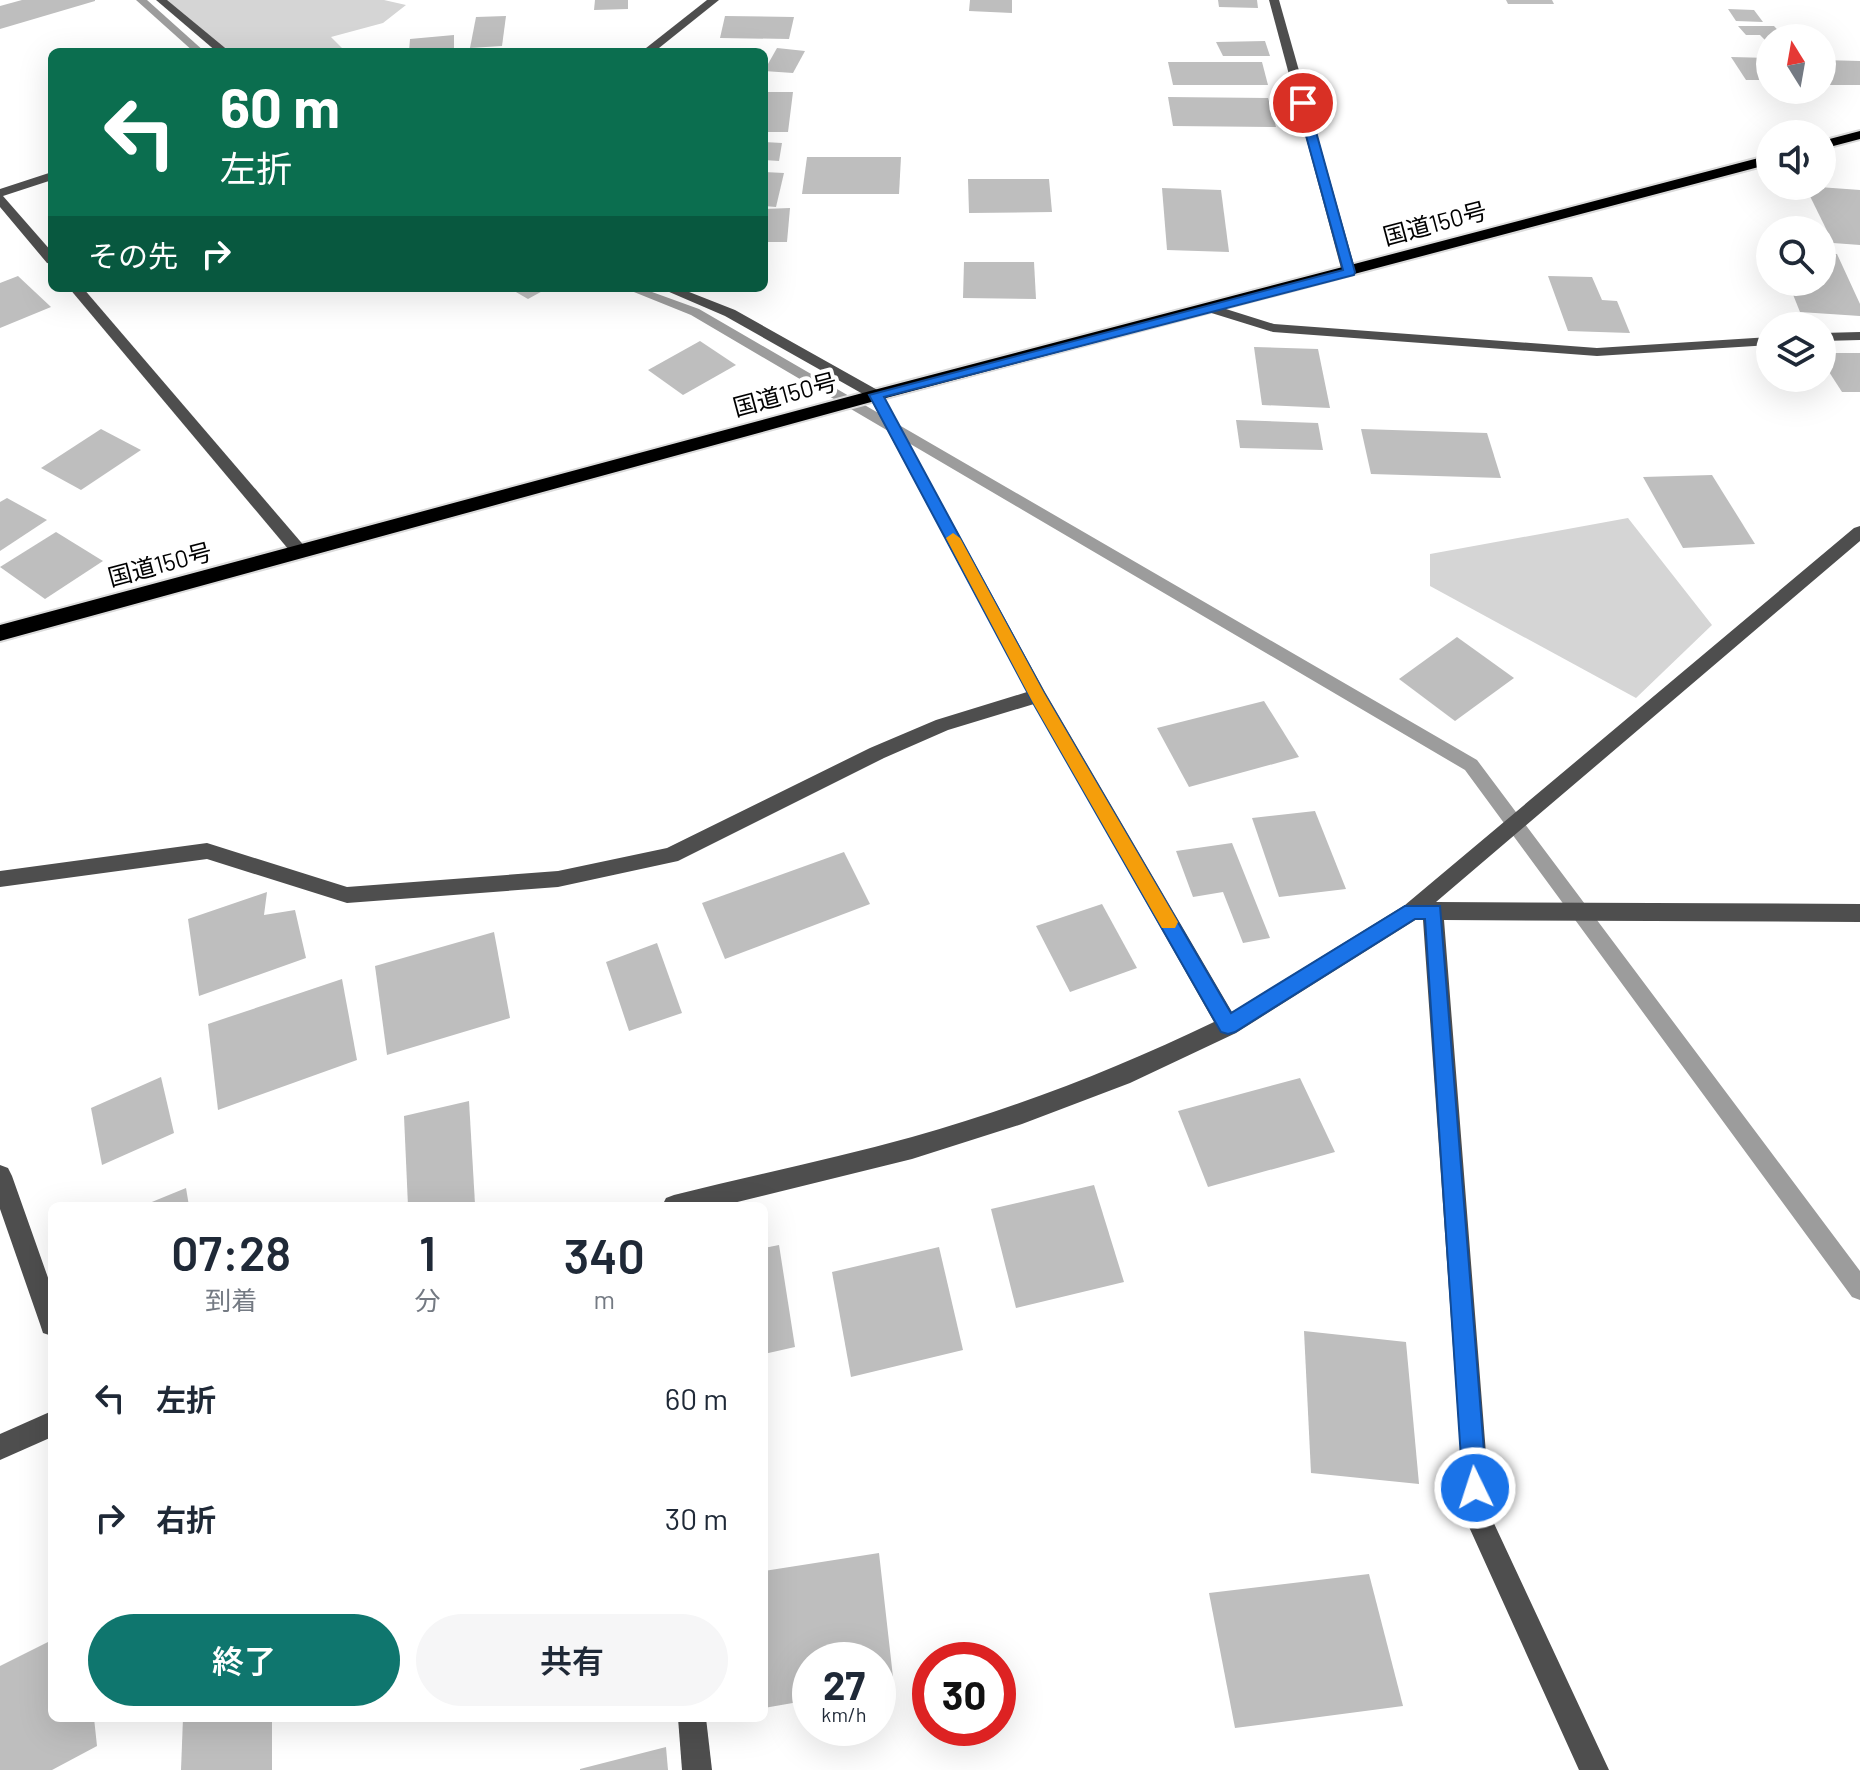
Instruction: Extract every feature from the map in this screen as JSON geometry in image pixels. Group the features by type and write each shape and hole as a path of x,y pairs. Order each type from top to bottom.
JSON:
{"highway":[{"path":"1836,141 1860,135"},
{"name":"国道150号","path":"0,633 876,395 1756,163"}],"street":[{"path":"161,0 219,48"},
{"path":"652,48 714,0"},
{"path":"1274,0 1349,272"},
{"path":"48,178 0,196 48,255"},
{"path":"79,292 300,552"},
{"path":"677,292 730,313 876,395 1038,696 1228,1026"},
{"path":"1210,308 1273,328 1597,352 1756,342"},
{"path":"1836,337 1860,336"},
{"path":"690,1202 912,1148 1022,1113 1130,1073 1228,1026 1423,911 1860,532"},
{"path":"0,879 207,851 347,895 558,879 671,855 877,753 942,725 1038,696"},
{"path":"1423,911 1860,913"},
{"path":"1423,911 1478,1518 1594,1770"},
{"path":"0,1176 48,1313"},
{"path":"0,1447 48,1426"},
{"path":"692,1722 697,1770"}],"shaded area":[{"path":"161,0 384,0 406,5 383,23 331,37 342,48 219,48"},
{"path":"1628,518 1712,625 1636,698 1430,586 1430,554"}],"building":[{"path":"22,0 95,1 0,29 0,6"},
{"path":"595,0 628,0 628,9 594,10"},
{"path":"970,0 1012,0 1012,13 969,11"},
{"path":"1218,0 1257,0 1258,8 1219,7"},
{"path":"1506,0 1552,0 1554,4 1508,4"},
{"path":"1728,9 1754,10 1763,22 1736,21"},
{"path":"506,16 502,46 470,48 476,17"},
{"path":"725,16 794,17 789,39 720,38"},
{"path":"1738,26 1756,26 1756,35 1746,35"},
{"path":"454,35 454,48 409,48 410,39"},
{"path":"1265,41 1270,56 1223,56 1216,42"},
{"path":"777,48 805,51 793,73 768,71 768,64"},
{"path":"1731,57 1756,58 1756,80 1746,80"},
{"path":"1836,60 1860,61 1860,85 1836,85"},
{"path":"1168,62 1262,62 1268,85 1173,85"},
{"path":"768,92 793,92 788,132 768,132"},
{"path":"1168,97 1268,98 1276,127 1173,126"},
{"path":"768,142 782,143 779,161 768,160"},
{"path":"807,157 901,157 899,194 802,194"},
{"path":"768,172 784,173 776,207 768,206"},
{"path":"968,179 1049,179 1052,212 969,213"},
{"path":"1162,188 1221,190 1229,252 1167,250"},
{"path":"1836,188 1860,190 1860,245 1836,243 1836,216 1820,216 1812,200 1836,200"},
{"path":"790,208 787,242 768,242 768,209"},
{"path":"1837,254 1860,304 1860,316 1800,312 1794,296 1836,296"},
{"path":"964,262 1034,262 1036,299 963,298"},
{"path":"18,276 51,307 0,328 0,283"},
{"path":"1548,276 1592,277 1602,300 1617,301 1630,333 1568,331"},
{"path":"516,292 541,292 528,299"},
{"path":"700,341 736,365 683,395 648,370"},
{"path":"1254,347 1318,349 1330,408 1262,405"},
{"path":"1836,353 1860,353 1860,392 1842,392 1836,383"},
{"path":"1236,420 1318,423 1323,450 1240,448"},
{"path":"101,429 141,450 81,490 41,468"},
{"path":"1361,429 1487,433 1501,478 1371,474"},
{"path":"1712,475 1755,544 1683,548 1643,477"},
{"path":"7,498 47,520 0,551 0,502"},
{"path":"56,532 103,561 45,599 0,567"},
{"path":"1457,637 1514,678 1455,721 1399,679"},
{"path":"1264,701 1299,757 1189,787 1157,728"},
{"path":"1315,811 1346,889 1279,897 1252,818"},
{"path":"1232,843 1270,938 1243,943 1223,892 1193,897 1176,851"},
{"path":"844,852 870,904 725,959 702,903"},
{"path":"267,892 264,915 295,910 306,958 199,996 188,919"},
{"path":"1102,904 1137,968 1070,992 1036,926"},
{"path":"494,932 510,1018 387,1055 375,966"},
{"path":"657,943 682,1013 629,1031 606,962"},
{"path":"342,979 357,1060 218,1110 208,1024"},
{"path":"161,1077 174,1133 102,1165 91,1108"},
{"path":"1300,1078 1335,1152 1208,1187 1178,1111"},
{"path":"469,1101 475,1202 408,1202 404,1116"},
{"path":"1094,1185 1124,1282 1016,1308 991,1209"},
{"path":"186,1188 188,1202 152,1202"},
{"path":"779,1245 795,1347 768,1353 768,1247"},
{"path":"939,1247 963,1350 851,1377 832,1272"},
{"path":"1304,1331 1406,1342 1419,1484 1311,1473"},
{"path":"879,1553 889,1642 792,1642 792,1703 768,1707 768,1570"},
{"path":"1369,1574 1403,1706 1235,1728 1209,1593"},
{"path":"48,1642 48,1722 94,1722 97,1746 52,1770 0,1770 0,1666"},
{"path":"183,1722 272,1722 272,1770 181,1770"},
{"path":"666,1747 668,1770 580,1770 580,1769"}],"waterway":[{"path":"141,0 195,48"},
{"path":"641,292 695,312 1471,765 1860,1289"}],"slow traffic":[{"path":"953,538 1038,696 1168,922"}],"route":[{"path":"1303,103 1349,272 876,395 1038,696 1228,1026 1412,911 1433,911 1475,1488"}]}
